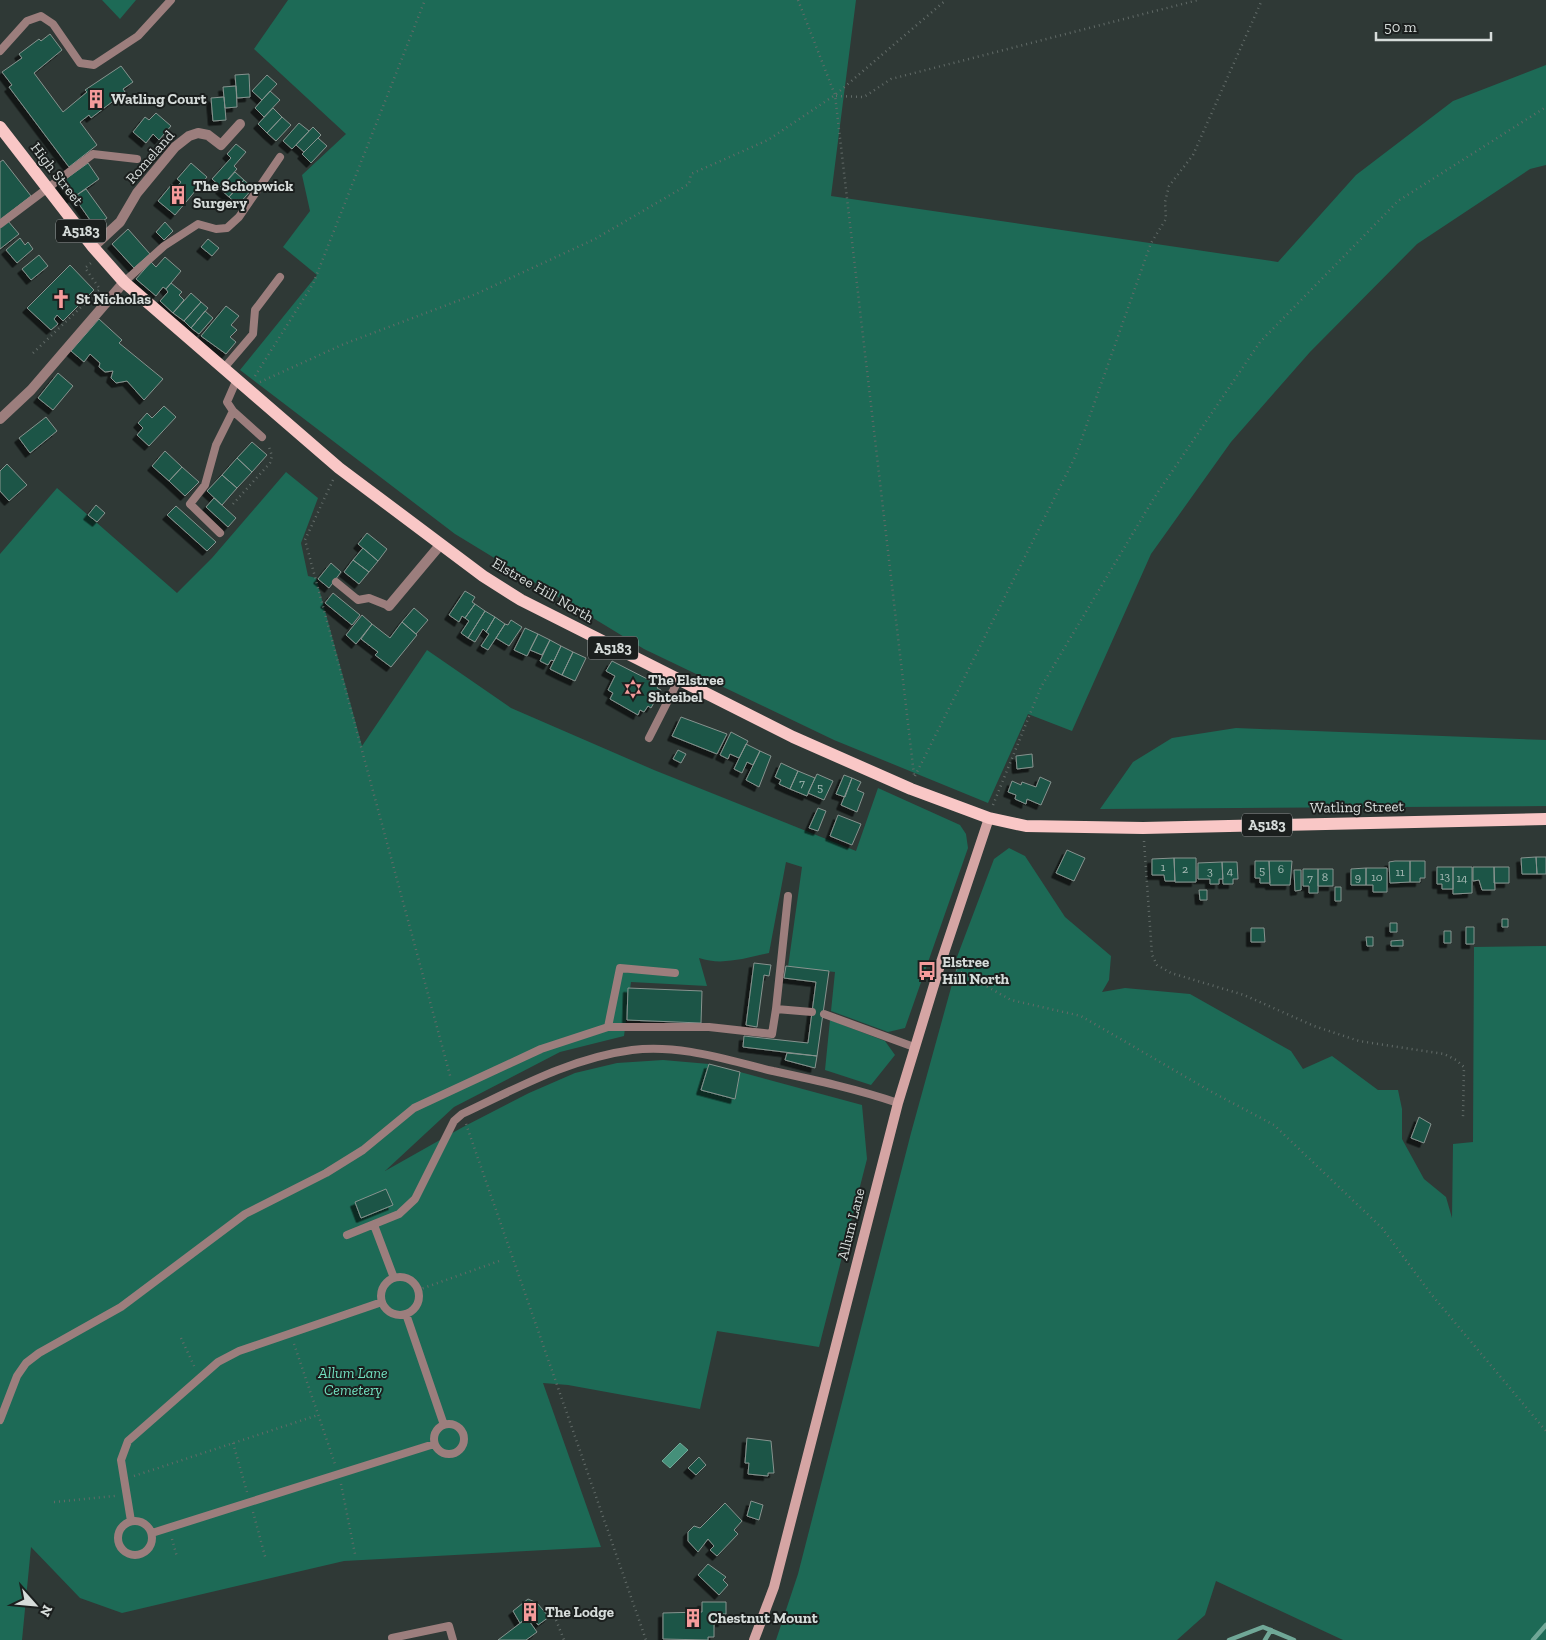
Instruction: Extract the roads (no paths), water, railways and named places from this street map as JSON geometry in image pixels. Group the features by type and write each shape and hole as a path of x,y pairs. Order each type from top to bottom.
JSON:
{"main road":[{"name":"High Street","path":"0,127 96,251 124,282 174,324"},
{"name":"Elstree Hill North","path":"174,324 339,468 483,576 521,600 678,681 793,737 911,789 989,818"},
{"name":"Watling Street","path":"989,818 1026,826 1143,828 1546,819"},
{"name":"Allum Lane","path":"754,1640 774,1587 914,1047 989,818"}],"street":[{"name":"Romeland","path":"96,251 120,222 137,193 175,147 189,136 198,133 208,135 221,144 240,124"},
{"path":"0,419 31,390 124,282"},
{"path":"389,606 441,544"}],"lane":[{"path":"0,51 27,21 41,16 53,24 80,63 94,65 138,36 171,0"},
{"path":"0,224 93,154 136,159"},
{"path":"124,282 164,246 198,224 216,229 227,228 239,216 280,157"},
{"path":"224,368 253,334 255,310 280,277"},
{"path":"237,379 227,402 233,411 262,437"},
{"path":"220,533 190,504 205,485 216,445 233,411"},
{"path":"336,582 358,600 369,598 389,606"},
{"path":"649,738 678,681"},
{"path":"0,1420 17,1376 26,1363 39,1353 121,1306 245,1214 326,1173 363,1150 414,1108 541,1049 608,1026 710,1027 772,1034 788,896"},
{"path":"608,1026 620,968 675,973"},
{"path":"776,1009 812,1012"},
{"path":"824,1014 914,1047"},
{"path":"347,1235 399,1214 415,1199 454,1121 462,1114 563,1067 632,1050 690,1051 868,1093 898,1103"},
{"path":"374,1225 394,1278"},
{"path":"394,1278 409,1279 418,1290 417,1304 406,1314 392,1313 382,1302 383,1287 394,1278"},
{"path":"131,1521 121,1460 128,1442 200,1378 227,1356 382,1302"},
{"path":"406,1314 444,1425"},
{"path":"444,1425 456,1426 461,1430 464,1443 456,1453 443,1453 434,1444 435,1433 444,1425"},
{"path":"152,1533 434,1444"},
{"path":"131,1521 144,1523 152,1533 150,1547 138,1555 130,1554 119,1545 118,1537 120,1530 131,1521"},
{"path":"392,1638 450,1626 453,1640"}],"waterway":[{"path":"1533,1640 1546,1625"},
{"path":"1229,1640 1263,1627 1294,1640"},
{"path":"1265,1640 1271,1630"}],"place":[{"name":"Watling Court","path":"96,99"},
{"name":"The Schopwick Surgery","path":"178,195"},
{"name":"St Nicholas","path":"61,299"},
{"name":"The Elstree Shteibel","path":"633,689"},
{"name":"Elstree Hill North","path":"927,971"},
{"name":"The Lodge","path":"530,1612"},
{"name":"Chestnut Mount","path":"693,1618"}],"park label":[{"name":"Allum Lane Cemetery","path":"353,1382"}]}
